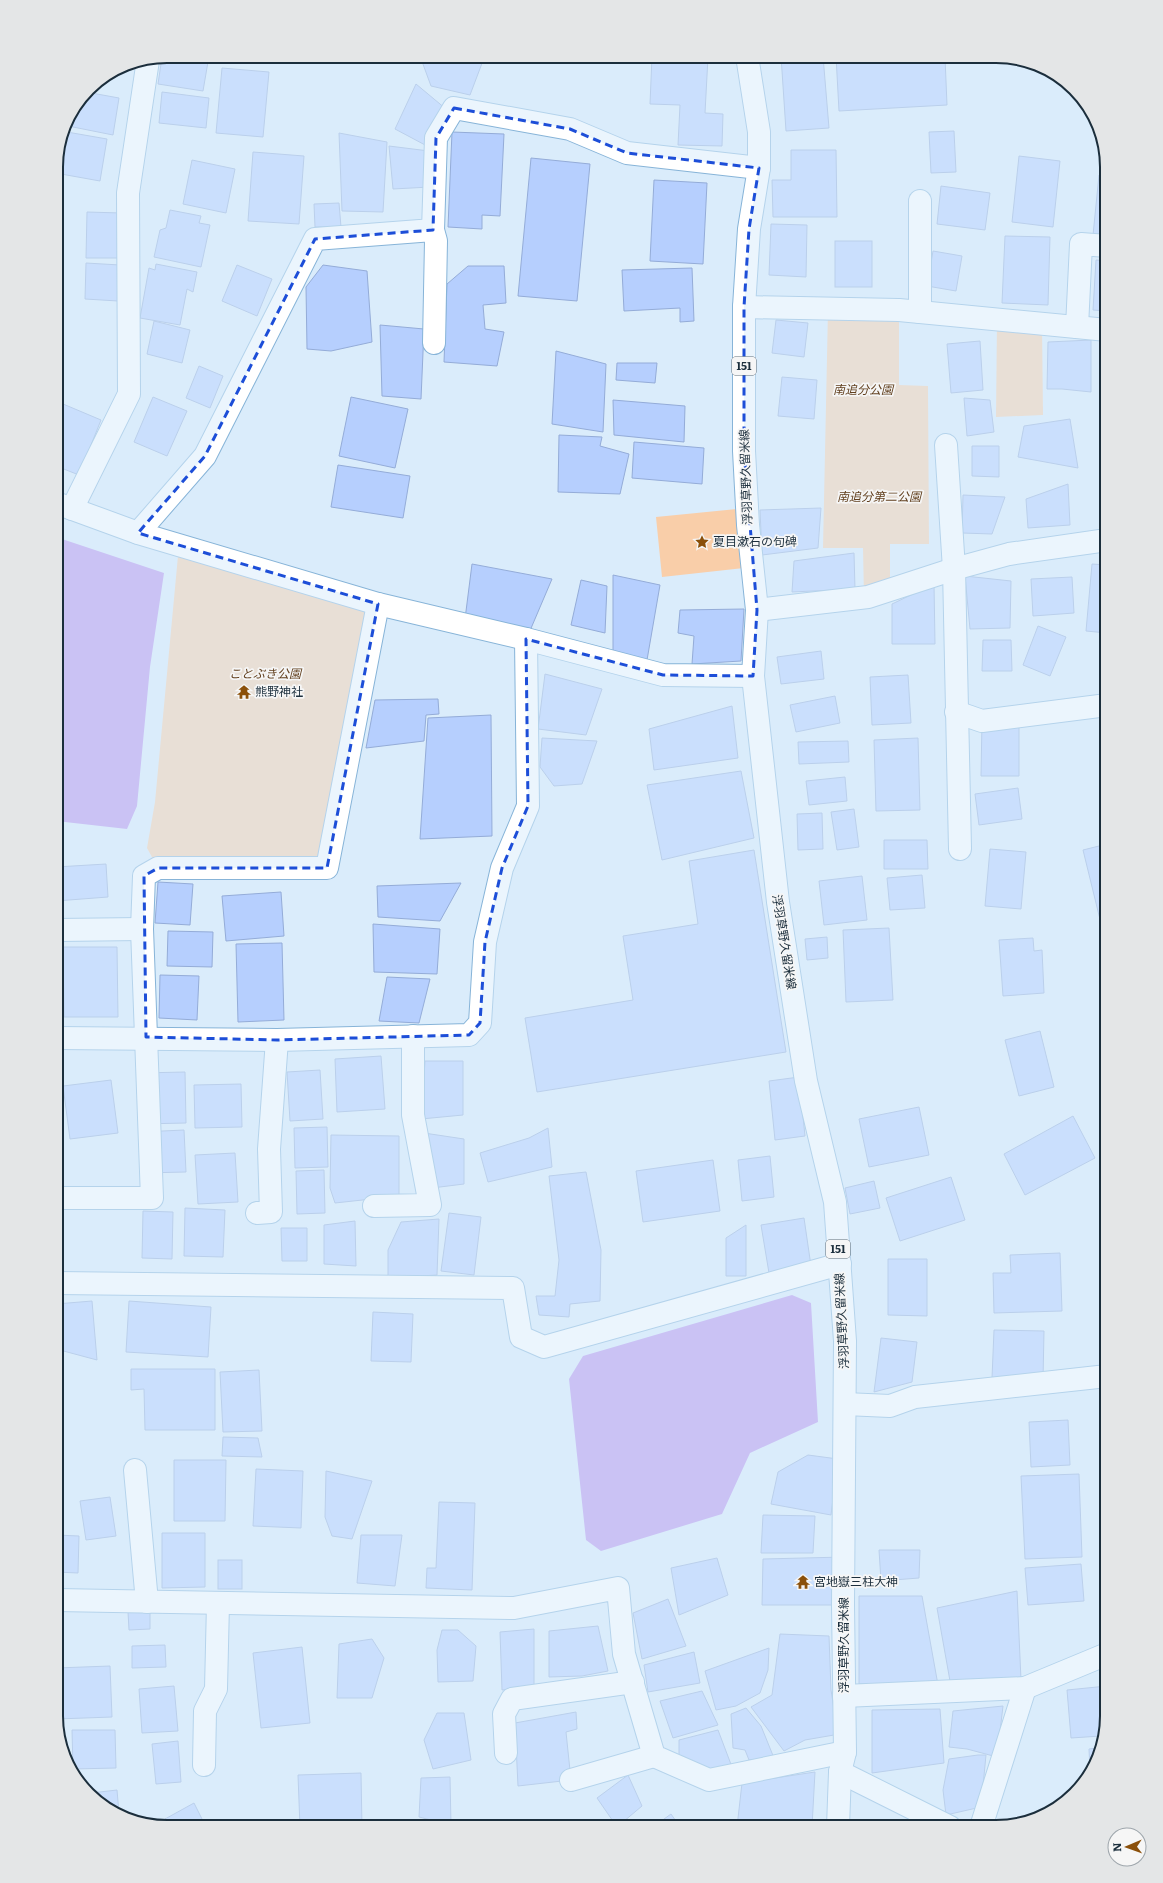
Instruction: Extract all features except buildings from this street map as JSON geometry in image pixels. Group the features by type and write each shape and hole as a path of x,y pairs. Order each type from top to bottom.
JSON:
{"street":[{"name":"浮羽草野久留米線","path":"748,63 760,132 759,168 748,229 744,307 744,451 748,525 757,610 753,676 778,902 806,1081 835,1202 845,1341 845,1752 840,1772 838,1820"},
{"path":"147,65 128,193 129,394 64,506 138,533 378,604 526,639 663,675 753,676"},
{"path":"434,343 436,241 433,230 436,138 454,108 570,129 627,153 759,168"},
{"path":"920,201 920,312"},
{"path":"138,533 205,456 315,239 433,230"},
{"path":"1077,327 1081,244 1100,245"},
{"path":"744,307 920,312 1100,329"},
{"path":"946,445 954,569 960,849"},
{"path":"757,610 868,597 954,569 1009,554 1100,541"},
{"path":"63,1198 152,1198 142,929 144,876 158,868 327,868 378,604"},
{"path":"63,1038 146,1037 278,1040 469,1035 480,1023 485,942 502,868 528,806 526,639"},
{"path":"956,712 982,721 1100,706"},
{"path":"63,930 142,929"},
{"path":"374,1206 430,1205 413,1115 413,1036"},
{"path":"257,1212 271,1212 269,1149 278,1040"},
{"path":"63,1283 513,1288 521,1337 544,1347 840,1264"},
{"path":"845,1404 890,1406 915,1396 1100,1377"},
{"path":"135,1470 147,1602"},
{"path":"63,1600 514,1608 618,1588 624,1654 654,1756"},
{"path":"204,1765 205,1712 216,1689 218,1603"},
{"path":"844,1696 1025,1688 1100,1657"},
{"path":"506,1753 504,1714 512,1699 633,1682"},
{"path":"983,1820 1025,1688"},
{"path":"572,1780 654,1756 709,1780 845,1752"},
{"path":"840,1772 936,1820"}],"highlighted area":[{"path":"454,108 570,129 627,153 759,168 749,229 744,307 744,451 757,610 753,676 663,675 526,639 528,806 502,868 485,942 480,1023 469,1035 277,1040 146,1037 144,876 158,868 327,868 378,604 138,533 205,456 315,239 433,230 436,138"}],"green space":[{"path":"828,309 899,310 899,385 928,386 929,544 890,544 890,590 864,598 863,548 823,548"},
{"path":"997,319 1042,324 1043,415 996,417"},
{"path":"747,508 753,567 662,577 656,517"},
{"name":"ことぶき公園","path":"179,545 378,604 327,868 158,868 147,848 155,802"}],"shaded area":[{"path":"63,539 164,573 150,667 137,806 127,829 63,822"},
{"path":"792,1295 811,1303 818,1422 750,1453 722,1514 601,1551 586,1540 569,1379 583,1356"}],"place":[{"name":"夏目漱石の句碑","path":"702,542"},
{"name":"熊野神社","path":"244,692"},
{"name":"宮地嶽三柱大神","path":"803,1582"}],"park label":[{"name":"南追分公園","path":"863,390"},
{"name":"南追分第二公園","path":"879,497"}]}
